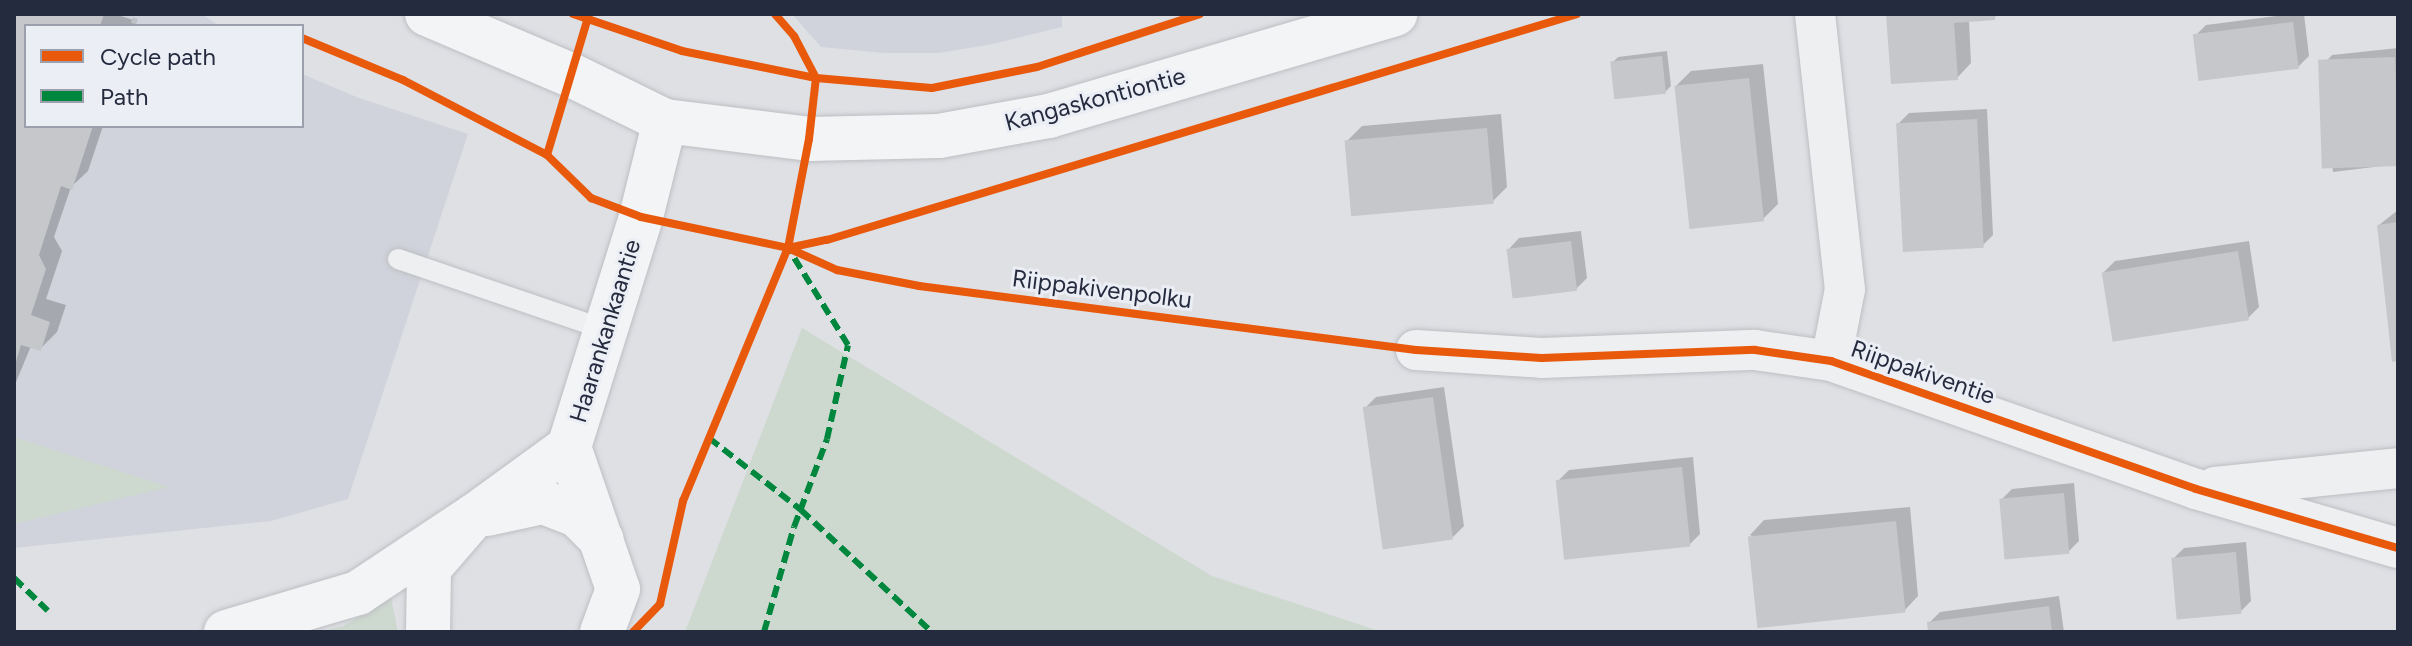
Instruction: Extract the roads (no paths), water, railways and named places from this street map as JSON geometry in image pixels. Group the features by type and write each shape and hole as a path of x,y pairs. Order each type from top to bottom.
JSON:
{"main road":[{"name":"Kangaskontiontie","path":"427,14 571,75 665,121 809,139 939,136 1049,116 1395,14"},
{"name":"Haarankankaantie","path":"428,632 429,568 474,516 569,447 641,217 665,121"},
{"name":"Haarankankaantie","path":"569,447 618,589 602,632"},
{"path":"226,632 358,593 474,516 543,502 577,515 602,540"}],"street":[{"name":"Riippakiventie","path":"1815,14 1845,289 1831,361"},
{"name":"Riippakiventie","path":"1416,350 1542,358 1755,350 1831,361 2196,489 2398,548"},
{"name":"Riippakiventie","path":"2196,489 2398,468"}],"lane":[{"path":"398,259 606,330"}]}
